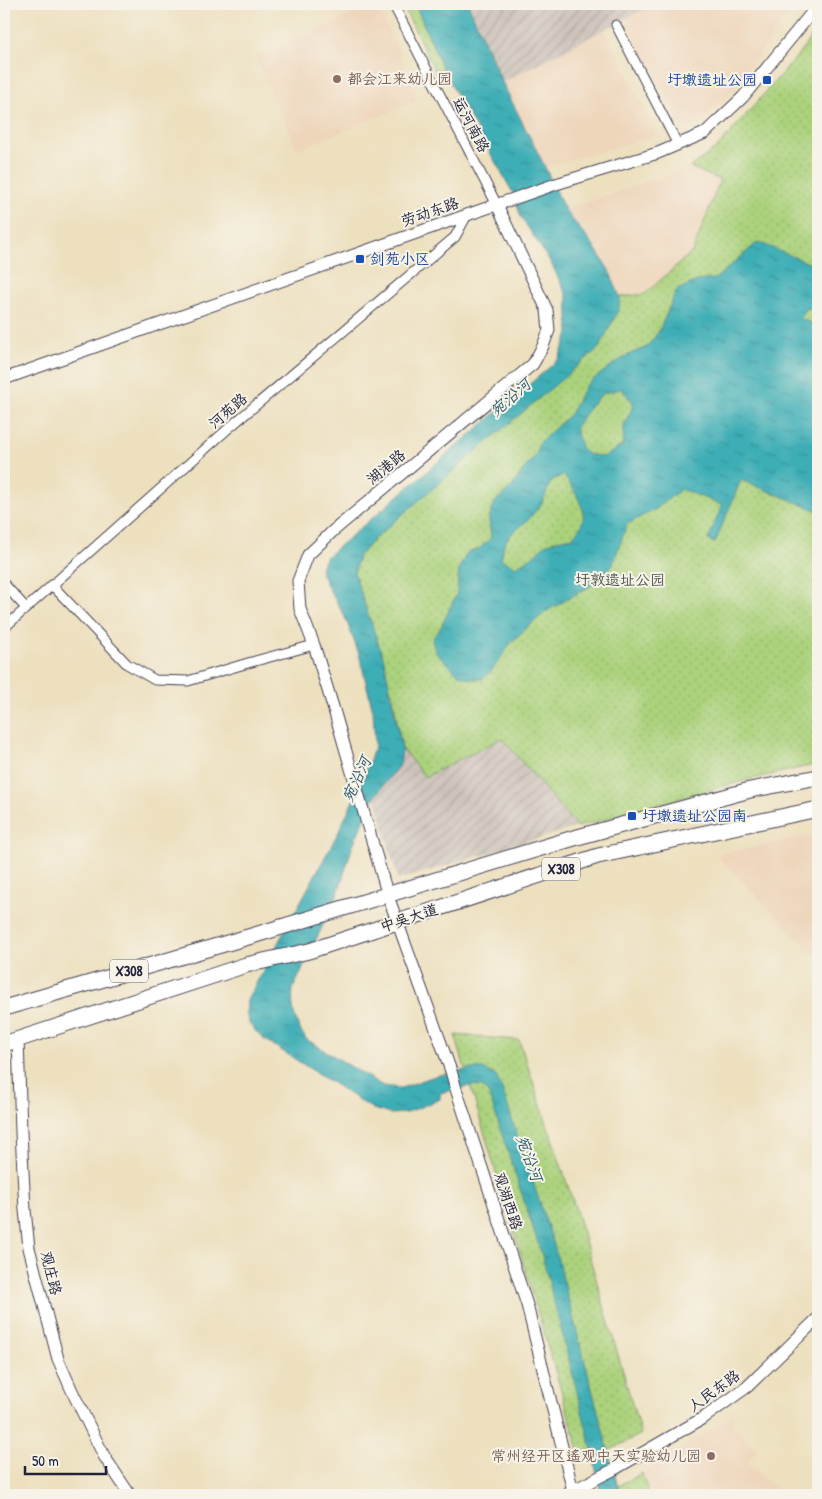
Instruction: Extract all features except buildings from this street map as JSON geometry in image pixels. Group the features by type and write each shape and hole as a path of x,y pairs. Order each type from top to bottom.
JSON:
{"main road":[{"name":"中吴大道","path":"4,1008 388,896 574,838 750,790 818,777"},
{"name":"中吴大道","path":"11,1042 246,965 309,951 598,856 818,809"}],"street":[{"name":"运河南路","path":"392,4 497,206"},
{"name":"劳动东路","path":"4,379 556,184 658,153 705,133 743,97 818,5"},
{"path":"616,25 678,145"},
{"name":"湖港路","path":"388,896 369,826 314,645 300,609 298,581 308,556 333,531 533,364 543,346 549,330 546,310 497,206"},
{"name":"河苑路","path":"4,628 230,427 455,238 467,215"},
{"path":"4,584 26,608"},
{"path":"52,585 127,664 155,680 188,681 314,645"},
{"path":"388,896 398,922"},
{"name":"观湖西路","path":"398,922 451,1071 527,1305 570,1494"},
{"name":"观庄路","path":"11,1042 29,1248 50,1329 73,1394 104,1456 130,1495"},
{"name":"人民东路","path":"570,1494 705,1417 747,1387 818,1318"}],"shaded area":[{"name":"都会江来幼儿园","path":"376,4 396,44 417,101 297,150 255,57"},
{"path":"468,4 652,4 502,82"},
{"path":"652,4 722,4 730,10 735,4 796,4 731,94 693,127 684,126 678,121 625,19"},
{"path":"604,29 655,129 655,134 651,137 545,167 502,82"},
{"path":"690,167 720,180 693,251 645,294 620,297 609,270 595,248 565,210"},
{"path":"502,738 577,827 398,880 375,796 392,774 402,749 425,777"},
{"path":"818,834 818,959 716,855"},
{"name":"常州经开区遥观中天实验幼儿园","path":"732,1416 734,1419 731,1423 758,1450 747,1461 774,1488 766,1495 649,1495 642,1473"}],"green space":[{"path":"402,4 415,4 445,74 438,77"},
{"name":"圩敦遗址公园","path":"818,27 818,764 743,781 577,827 502,738 425,777 402,749 393,697 354,573 358,557 373,540 589,337 586,294 620,297 645,294 693,251 720,180 690,167 717,148 799,54"},
{"path":"455,1035 519,1040 576,1210 641,1434 593,1459 581,1457"},
{"path":"642,1473 649,1495 601,1495"}],"water":[{"path":"415,4 468,4 502,82 565,210 595,248 609,270 620,297 619,309 599,348 373,540 358,557 354,573 384,660 402,750 400,764 375,796 353,845 338,893 293,989 293,1009 299,1027 306,1039 383,1086 401,1088 435,1076 470,1069 483,1069 496,1076 554,1245 620,1495 601,1495 592,1450 542,1255 489,1095 484,1088 474,1085 440,1093 440,1099 406,1113 390,1114 373,1109 262,1038 248,1021 247,1017 247,1000 338,833 364,777 375,745 373,711 359,654 345,617 320,570 325,558 558,360 569,333 567,296 551,263 521,217 513,193 445,74"},
{"path":"758,242 818,267 818,291 811,309 806,308 801,319 812,323 818,310 818,511 741,480 715,543 708,540 722,505 681,489 656,509 627,524 613,564 603,576 592,585 550,609 525,629 510,644 493,669 483,679 471,679 458,674 435,651 432,639 440,629 457,593 459,568 467,553 479,549 491,538 489,519 495,502 512,487 536,455 539,443 570,414 586,385 630,354 647,347 659,331 677,290 697,281 715,279","holes":["621,389 633,402 624,425 623,445 604,457 587,454 581,447 575,427 603,393","563,475 575,491 583,511 579,529 573,537 546,544 532,557 516,567 501,559 504,544 511,534 529,519 542,503 551,481"]}],"place":[{"name":"都会江来幼儿园","path":"337,79"},
{"name":"圩墩遗址公园","path":"767,80"},
{"name":"剑苑小区","path":"360,259"},
{"name":"圩墩遗址公园南","path":"632,816"},
{"name":"常州经开区遥观中天实验幼儿园","path":"711,1456"}],"water label":[{"name":"宛沿河","path":"510,397"},
{"name":"宛沿河","path":"356,779"},
{"name":"宛沿河","path":"530,1158"}]}
